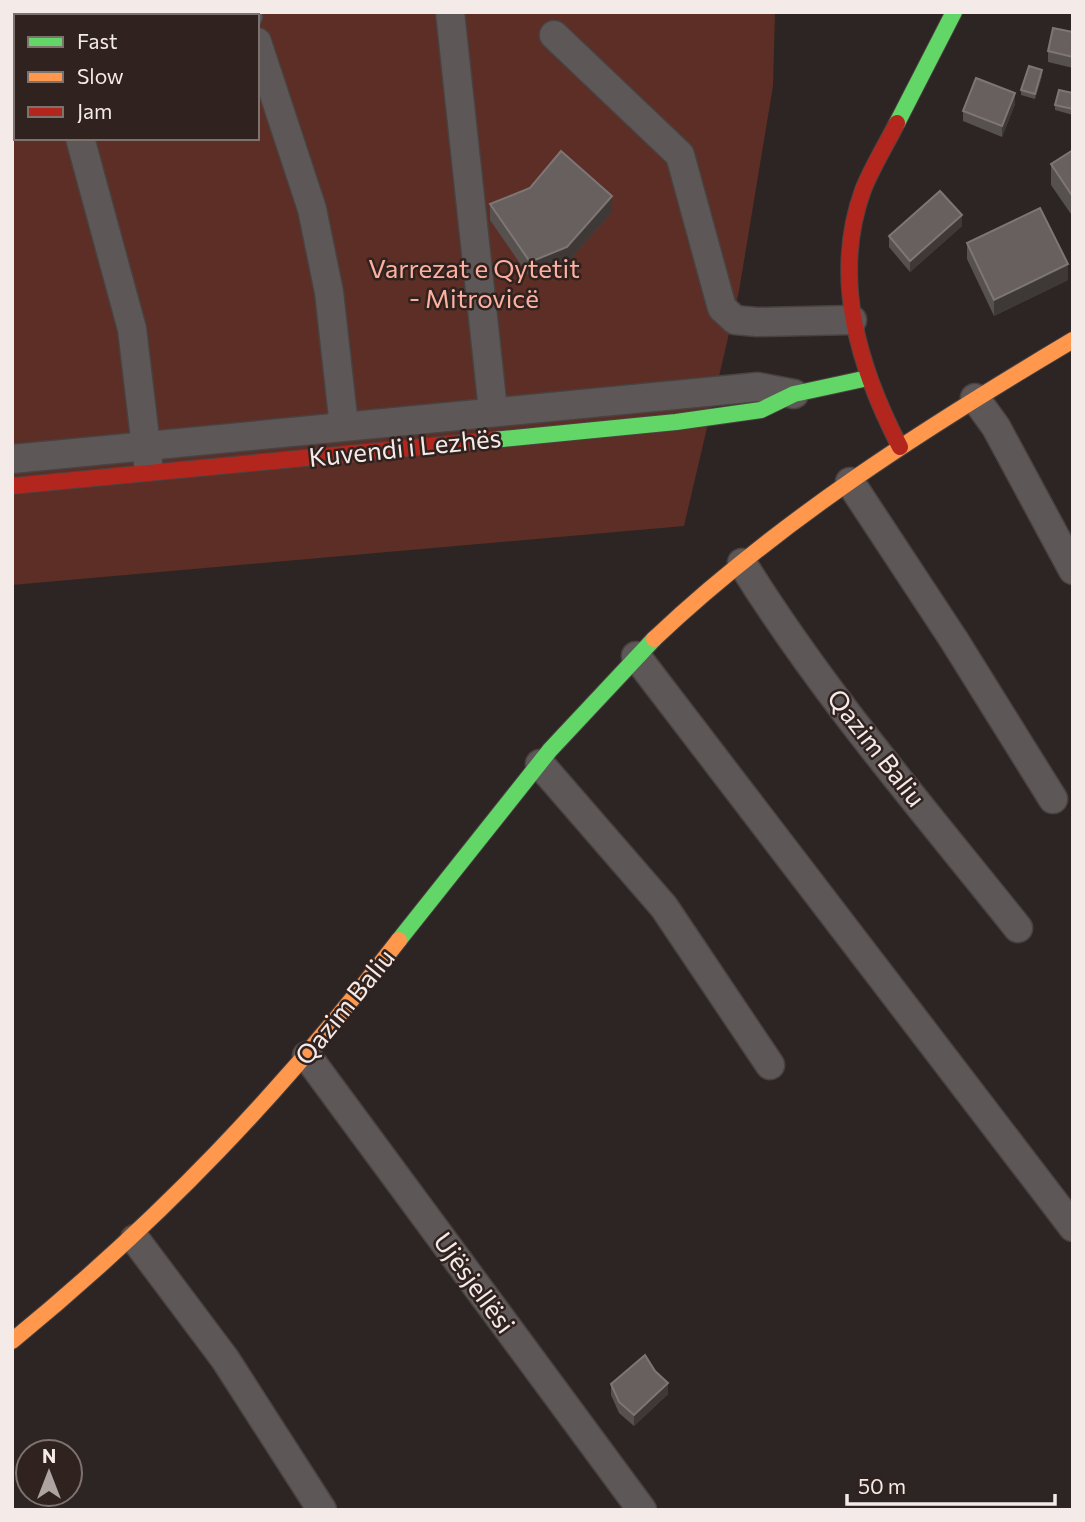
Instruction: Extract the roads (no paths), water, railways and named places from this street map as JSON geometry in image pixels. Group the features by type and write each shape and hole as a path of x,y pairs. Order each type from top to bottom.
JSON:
{"main road":[{"path":"900,447 868,378 852,320 847,281 851,239 861,197 954,12"},
{"name":"Qazim Baliu","path":"12,1344 135,1239 201,1173 307,1056 451,870 636,656 742,563 816,506 975,398 1073,340"},
{"name":"Kuvendi i Lezhës","path":"12,486 676,422 761,411 794,394 868,378"}],"street":[{"name":"Kuvendi i Lezhës","path":"450,12 493,411"},
{"path":"554,35 680,155 722,308 735,320 852,320"},
{"name":"Kuvendi i Lezhës","path":"259,48 312,209 329,292 344,426"},
{"path":"81,140 132,329 149,473"},
{"name":"Kuvendi i Lezhës","path":"12,459 758,387 794,394"},
{"path":"975,398 996,427 1073,570"},
{"path":"850,482 954,640 1053,799"},
{"name":"Qazim Baliu","path":"742,563 815,669 1018,928"},
{"path":"636,656 1073,1227"},
{"path":"540,764 664,907 770,1065"},
{"name":"Ujësjellësi","path":"307,1056 642,1510"},
{"path":"135,1239 225,1359 322,1510"},
{"name":"Qazim Baliu","path":"12,1344 15,1352 12,1358"}],"park label":[{"name":"Varrezat e Qytetit - Mitrovicë","path":"474,284"}]}
